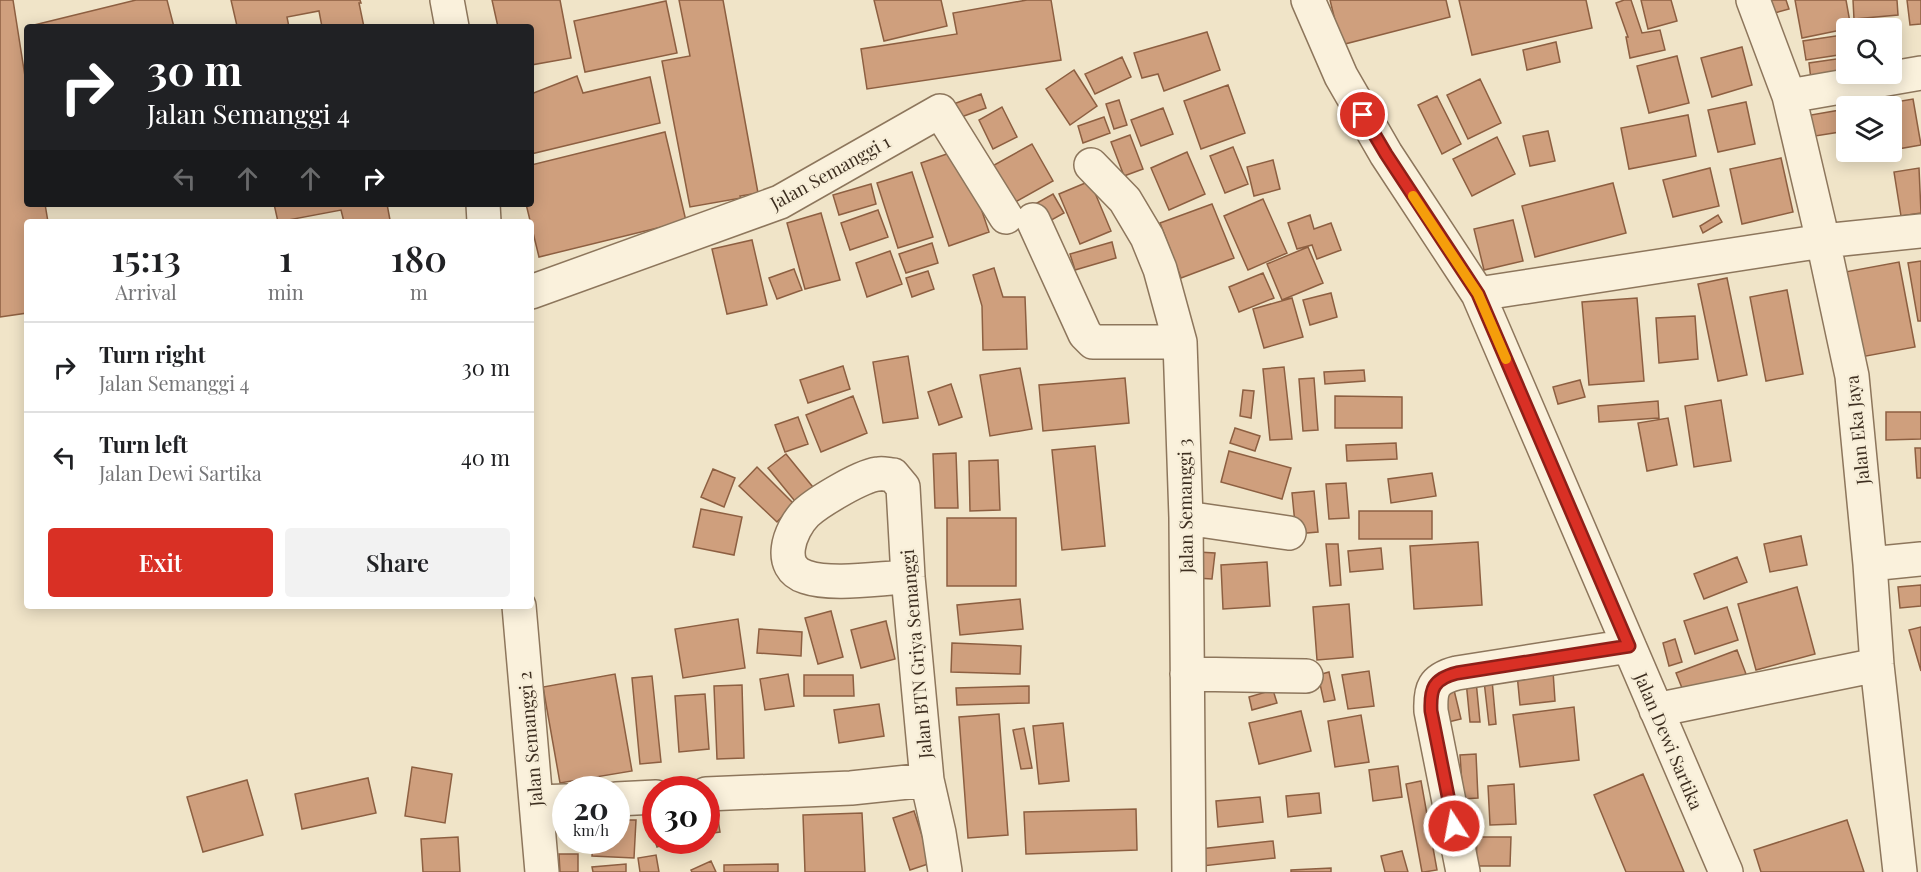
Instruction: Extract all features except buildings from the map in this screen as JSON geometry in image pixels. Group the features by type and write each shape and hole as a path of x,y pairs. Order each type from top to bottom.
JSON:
{"street":[{"path":"447,0 451,24"},
{"name":"Jalan Dewi Sartika","path":"1308,0 1341,76 1380,144 1478,294 1726,872"},
{"name":"Jalan Eka Jaya","path":"1753,0 1789,96 1824,241 1852,376 1877,665 1900,872"},
{"path":"1789,96 1921,73"},
{"name":"Jalan Semanggi 1","path":"534,291 780,202 939,111 1020,218 1085,334 1094,342 1180,342"},
{"name":"Jalan Semanggi 3","path":"1092,165 1125,200 1147,237 1160,269 1180,342 1186,518 1189,872"},
{"path":"1478,294 1824,241 1921,231"},
{"name":"Jalan BTN Griya Semanggi","path":"720,793 851,788 927,780 908,577 903,487 893,475 878,473 852,482 806,513 796,527 788,545 788,560 793,571 807,578 833,581 908,577"},
{"path":"1186,518 1289,533"},
{"path":"1870,564 1921,559"},
{"name":"Jalan Semanggi 2","path":"519,609 551,802 542,872"},
{"path":"1463,872 1431,711 1430,695 1435,684 1446,676 1457,673 1629,646"},
{"path":"1656,710 1877,665"},
{"path":"1187,674 1306,676"},
{"path":"927,780 945,871"}],"slow traffic":[{"path":"1413,196 1478,294 1506,359"}],"route":[{"path":"1363,115 1478,294 1629,646 1457,673 1446,676 1435,684 1430,695 1431,711 1454,826"}]}
